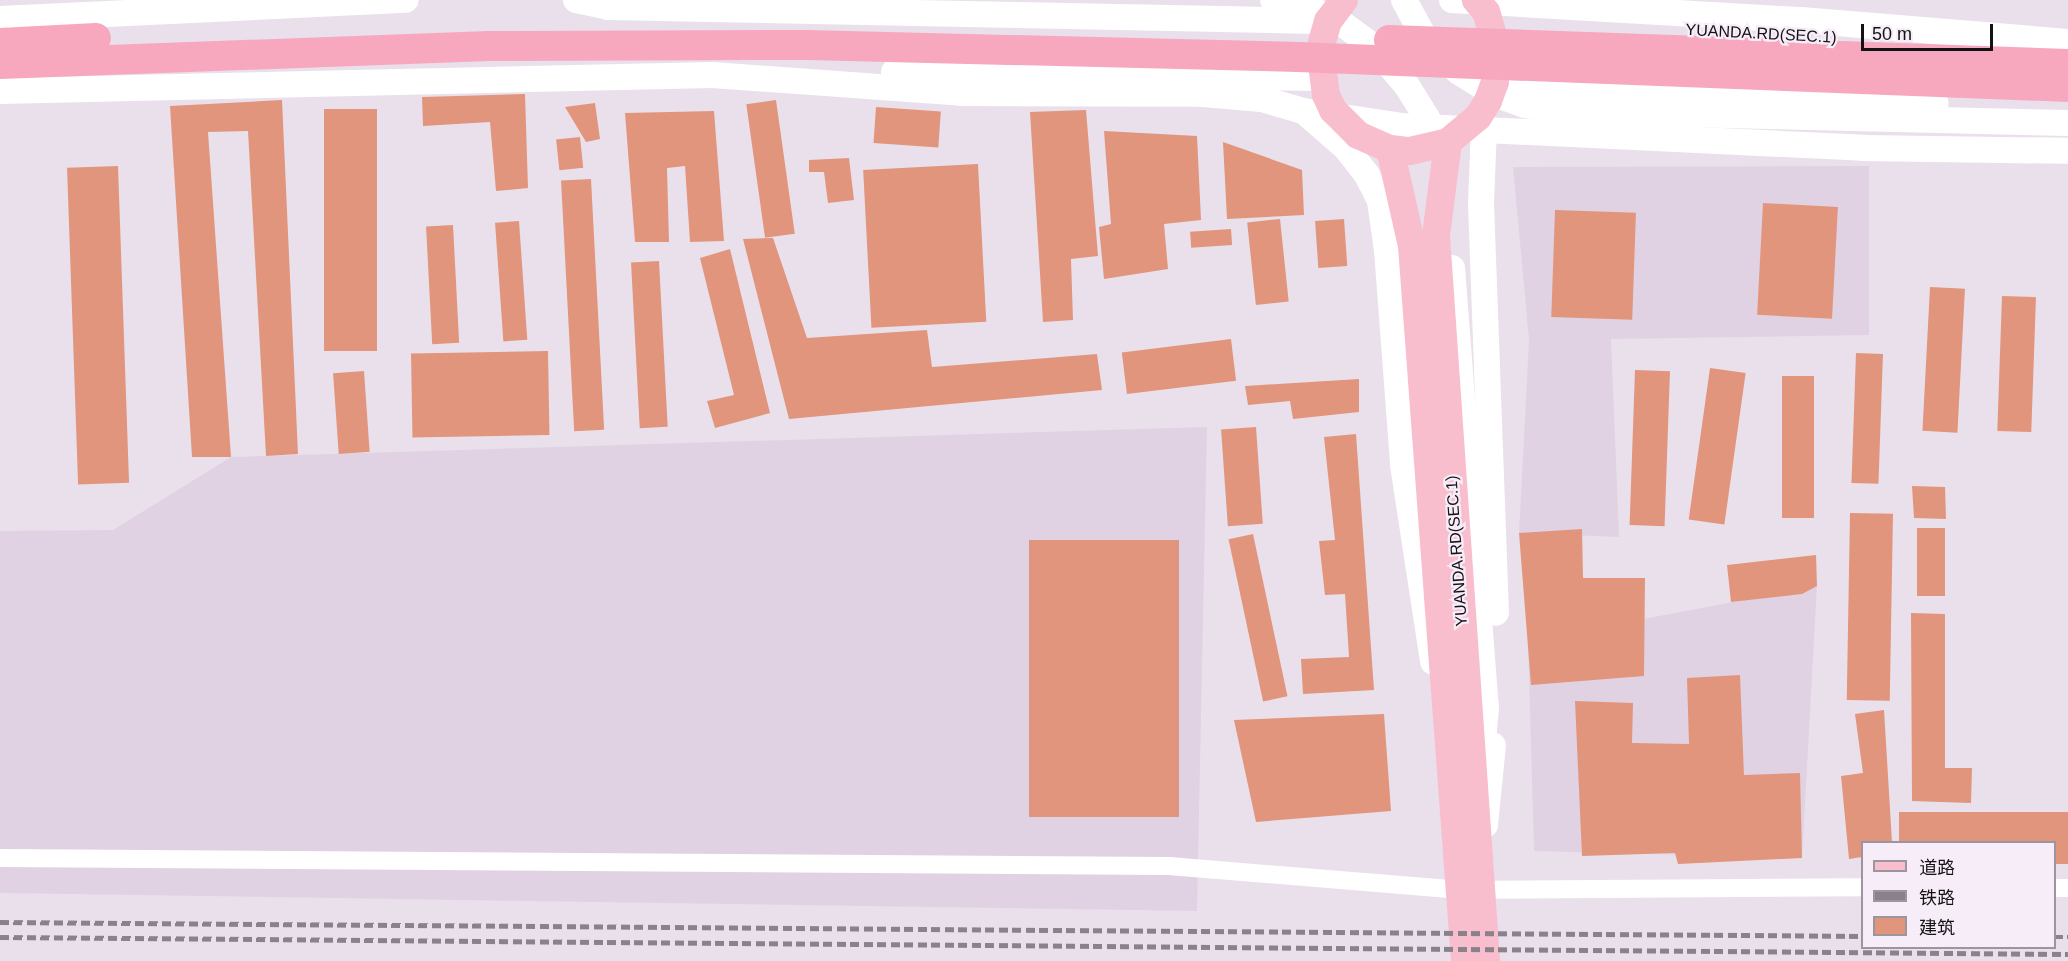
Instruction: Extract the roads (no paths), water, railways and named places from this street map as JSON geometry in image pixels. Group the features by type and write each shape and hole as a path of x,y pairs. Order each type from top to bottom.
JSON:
{"highway":[{"path":"0,43 487,27 806,25 1705,48 2068,64"},
{"path":"0,64 489,46 807,45 1298,57 2068,87"}],"main road":[{"path":"0,19 196,6 406,0"},
{"path":"576,0 608,7 713,9 1336,11 1320,49 1321,78 1333,110 1344,124 1373,144 1410,151 1448,142 1478,117 1495,82 1496,46 1486,12 1468,0"},
{"path":"1273,0 1305,6 1344,25 1374,47 1427,118 1439,152 1447,195 1486,707 1475,821"},
{"path":"1404,0 1429,45 1459,72 1492,93 1525,105 1561,111 2068,123"},
{"name":"YUANDA.RD(SEC.1)","path":"1468,0 1538,21 1861,39 2068,42"},
{"path":"0,91 712,75 1321,78"},
{"path":"841,77 961,93 1203,94 1262,99 1303,111 1401,126 1484,128 1863,148 2068,151"},
{"path":"1495,82 2068,109"},
{"path":"1303,111 1346,148 1367,175 1380,201 1387,250 1403,465 1422,612 1448,739"},
{"path":"1473,886 1498,696 1481,204 1484,128"},
{"name":"YUANDA.RD(SEC.1)","path":"1448,142 1436,236 1475,821 1473,886 1465,961"},
{"name":"YUANDA.RD(SEC.1)","path":"1390,149 1412,246 1448,739 1486,961"}],"street":[{"path":"0,858 1169,866 1473,886 1861,887"}],"railway":[{"path":"0,922 1861,936"},
{"path":"0,937 2068,954"},
{"path":"2056,937 2068,937"}]}
